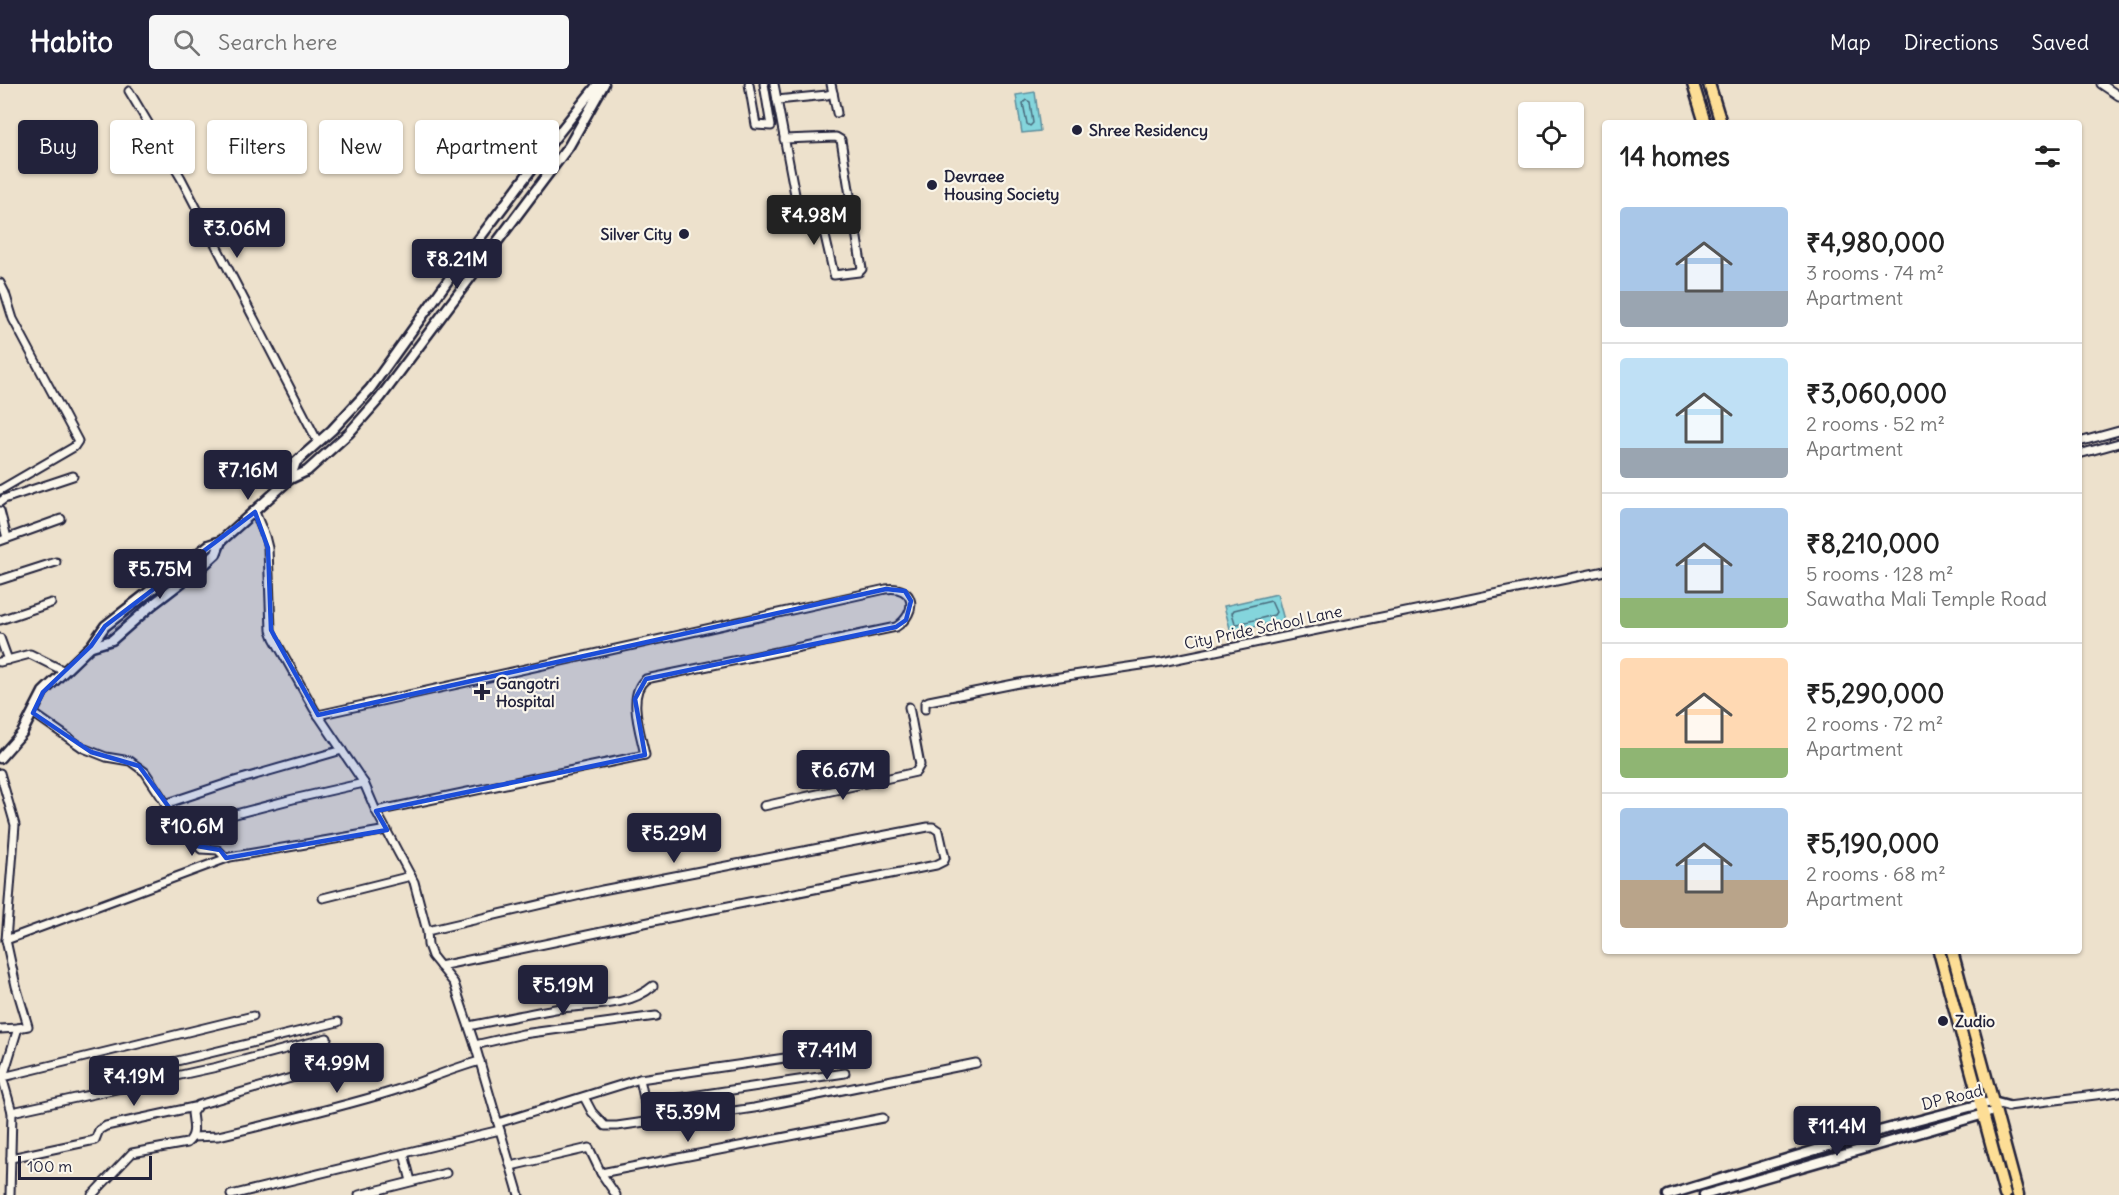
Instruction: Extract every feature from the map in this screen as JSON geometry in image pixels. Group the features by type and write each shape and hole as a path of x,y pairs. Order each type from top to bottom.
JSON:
{"main road":[{"path":"1693,84 1704,120"},
{"path":"1709,84 1720,120"},
{"path":"1940,954 2006,1195"},
{"path":"1953,954 2018,1195"}],"street":[{"path":"290,479 296,462 360,402 554,139 598,84"},
{"path":"0,758 22,733 43,692 91,646 105,626 209,545 220,542 290,479 306,471 349,433 381,398 569,147 604,84"},
{"path":"749,84 756,125 771,126 764,84"},
{"path":"774,84 784,139 801,226 821,225 823,227 834,275 859,272 862,269 841,140 836,136 784,139"},
{"path":"831,84 837,113"},
{"path":"2101,84 2119,96"},
{"path":"129,91 181,178 318,442"},
{"path":"777,100 833,93"},
{"path":"0,283 13,319 76,436 77,444 0,489"},
{"path":"2082,441 2119,431"},
{"path":"2082,453 2119,443"},
{"path":"0,502 73,476"},
{"path":"0,511 3,539 61,519"},
{"path":"255,512 268,548 271,630 278,648 318,715 364,783 376,811 411,876 432,956 454,983 469,1026 519,1195"},
{"path":"91,646 112,640 152,605 204,565 216,554 220,542"},
{"path":"0,580 56,562"},
{"name":"City Pride School Lane","path":"925,706 1019,683 1162,662 1602,572"},
{"path":"318,715 885,589 895,588 905,591 911,601 906,620 896,627 646,680 638,687 635,699 645,755 376,811"},
{"path":"0,620 51,603"},
{"path":"0,638 4,661 30,654 64,671"},
{"path":"764,806 916,772 920,765 909,707"},
{"path":"33,713 91,752 130,761 139,766 145,771 182,828 201,849 218,850 226,858"},
{"path":"165,804 342,750"},
{"path":"0,773 15,825 6,940 27,1026 0,1029"},
{"path":"182,828 364,783"},
{"path":"427,931 602,890 928,827 939,831 945,858 936,865 440,966"},
{"path":"6,940 226,858 387,830"},
{"path":"322,898 411,876"},
{"path":"469,1026 556,1009 629,999 644,994 653,986"},
{"path":"2,1075 253,1016"},
{"path":"475,1045 523,1034 656,1016"},
{"path":"140,1084 138,1071 144,1069 338,1022"},
{"path":"10,1195 12,1112 2,1075 18,1028"},
{"path":"12,1112 217,1067 327,1038"},
{"path":"231,1195 404,1154 499,1127 640,1079 847,1048"},
{"path":"92,1195 132,1152 187,1143 193,1137 218,1136 373,1097 480,1061"},
{"path":"11,1158 95,1140 99,1130 106,1126 194,1107 346,1062"},
{"path":"584,1097 592,1112 605,1126 617,1126 680,1117 693,1118 754,1108 976,1063"},
{"path":"640,1079 645,1103 845,1073"},
{"path":"2008,1106 2119,1092"},
{"path":"675,1099 680,1117"},
{"name":"DP Road","path":"1668,1195 1864,1135 1994,1106 2008,1106"},
{"path":"193,1137 194,1107"},
{"name":"DP Road","path":"1707,1194 1982,1109"},
{"path":"601,1173 883,1118"},
{"path":"511,1166 589,1148 601,1173 616,1195"},
{"path":"404,1154 411,1181"},
{"path":"359,1195 446,1173"},
{"path":"1707,1184 1707,1194"}],"highlighted area":[{"path":"255,512 268,548 271,630 318,715 886,589 905,591 911,601 906,620 896,627 646,679 635,699 645,755 376,811 387,830 226,858 220,850 197,846 139,766 91,752 33,713 43,692 91,646 105,626"}],"water":[{"path":"1035,92 1040,131 1022,133 1016,95"},
{"path":"1277,594 1284,620 1231,632 1224,606"}],"place":[{"name":"Shree Residency","path":"1077,130"},
{"name":"Devraee Housing Society","path":"932,185"},
{"name":"Silver City","path":"684,234"},
{"name":"Gangotri Hospital","path":"482,692"},
{"name":"Zudio","path":"1943,1021"}]}
